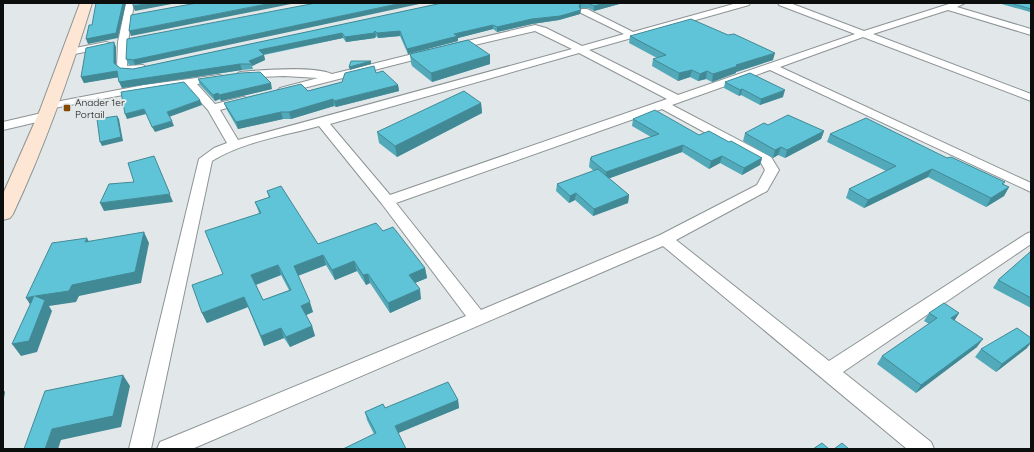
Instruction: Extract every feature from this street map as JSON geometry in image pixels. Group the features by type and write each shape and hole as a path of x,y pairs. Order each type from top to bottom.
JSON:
{"street":[{"path":"3,214 20,180 70,52 86,3"},
{"path":"130,3 133,15 122,67 126,70 135,70 150,66"},
{"path":"140,449 206,159 219,151 234,145 322,122 746,3"},
{"path":"782,3 1031,98"},
{"path":"387,201 864,34 961,3"},
{"path":"948,7 1031,32"},
{"path":"584,11 632,35"},
{"path":"271,94 337,78 443,49 535,28 544,30 678,100"},
{"path":"70,52 127,41"},
{"path":"771,67 1031,188"},
{"path":"3,126 47,111 144,88 242,74 306,73 337,78"},
{"path":"189,82 213,108 234,145"},
{"path":"213,108 256,97"},
{"path":"168,449 665,239 762,188 772,170 766,160 664,105"},
{"path":"322,122 387,201 478,319"},
{"path":"828,372 1031,237"},
{"path":"665,239 923,449"}],"building":[{"path":"96,3 123,3 116,33 86,39 89,25 92,25"},
{"path":"133,3 151,3 133,6"},
{"path":"197,3 272,3 129,31 131,15"},
{"path":"316,3 402,3 133,60 126,59 127,39"},
{"path":"442,3 581,3 579,6 581,10 560,16 532,19 497,27 493,25 454,34 458,36 407,49 400,31 377,33 375,31 374,33 345,37 342,33 259,50 264,55 249,61 252,64 240,64 119,82 117,71 81,77 86,48 114,42 114,63 120,68 133,69"},
{"path":"588,3 605,3 594,6"},
{"path":"1010,3 1031,3 1031,9"},
{"path":"691,19 728,35 734,34 775,53 713,74 707,71 700,74 692,70 679,73 653,59 666,55 630,36"},
{"path":"468,40 490,55 431,73 411,57 410,54"},
{"path":"351,61 371,61 349,67"},
{"path":"374,66 376,73 383,71 398,85 334,101 333,99 289,112 281,112 236,122 224,103 301,84 308,91 342,82 345,73"},
{"path":"260,72 271,83 219,95 218,93 213,95 198,79 240,73"},
{"path":"750,73 785,90 761,99 725,82"},
{"path":"184,82 200,100 167,112 172,121 152,127 144,109 125,114 121,92"},
{"path":"464,91 481,103 395,146 377,132"},
{"path":"655,110 699,135 709,131 762,158 744,168 722,156 711,161 683,145 606,172 590,159 592,158 591,157 659,134 633,119"},
{"path":"788,115 824,131 787,150 781,147 775,150 745,133 764,123 768,125"},
{"path":"117,116 121,137 100,142 97,119"},
{"path":"866,118 947,158 951,157 1005,182 1002,184 1009,187 991,198 932,169 868,200 849,189 896,166 830,134"},
{"path":"154,156 170,194 100,203 109,184 134,182 128,163"},
{"path":"598,169 629,195 594,209 576,193 570,196 557,184"},
{"path":"281,186 318,244 376,223 383,231 393,227 425,268 409,275 420,289 388,303 368,274 363,275 354,261 332,270 323,255 294,266 310,302 301,306 312,326 286,337 281,328 261,336 244,297 202,313 192,285 223,274 205,231 261,213 255,202 270,197 267,191","holes":["278,265 291,290 263,300 251,275"]},
{"path":"144,232 135,272 72,285 69,291 35,296 45,300 29,341 12,344 34,296 26,298 52,243 87,238 85,242"},
{"path":"1031,252 1031,298 998,280"},
{"path":"944,303 959,313 951,318 983,339 921,385 882,356 937,318 929,313"},
{"path":"1017,328 1031,338 1031,342 1002,364 981,349"},
{"path":"123,375 113,416 52,429 45,449 24,449 45,391"},
{"path":"448,382 458,400 395,426 406,449 343,449 376,433 365,412 383,404 385,408"},
{"path":"822,443 829,449 813,449"},
{"path":"842,443 849,449 834,449"}],"place":[{"name":"Anader 1er Portail","path":"67,108"}]}
